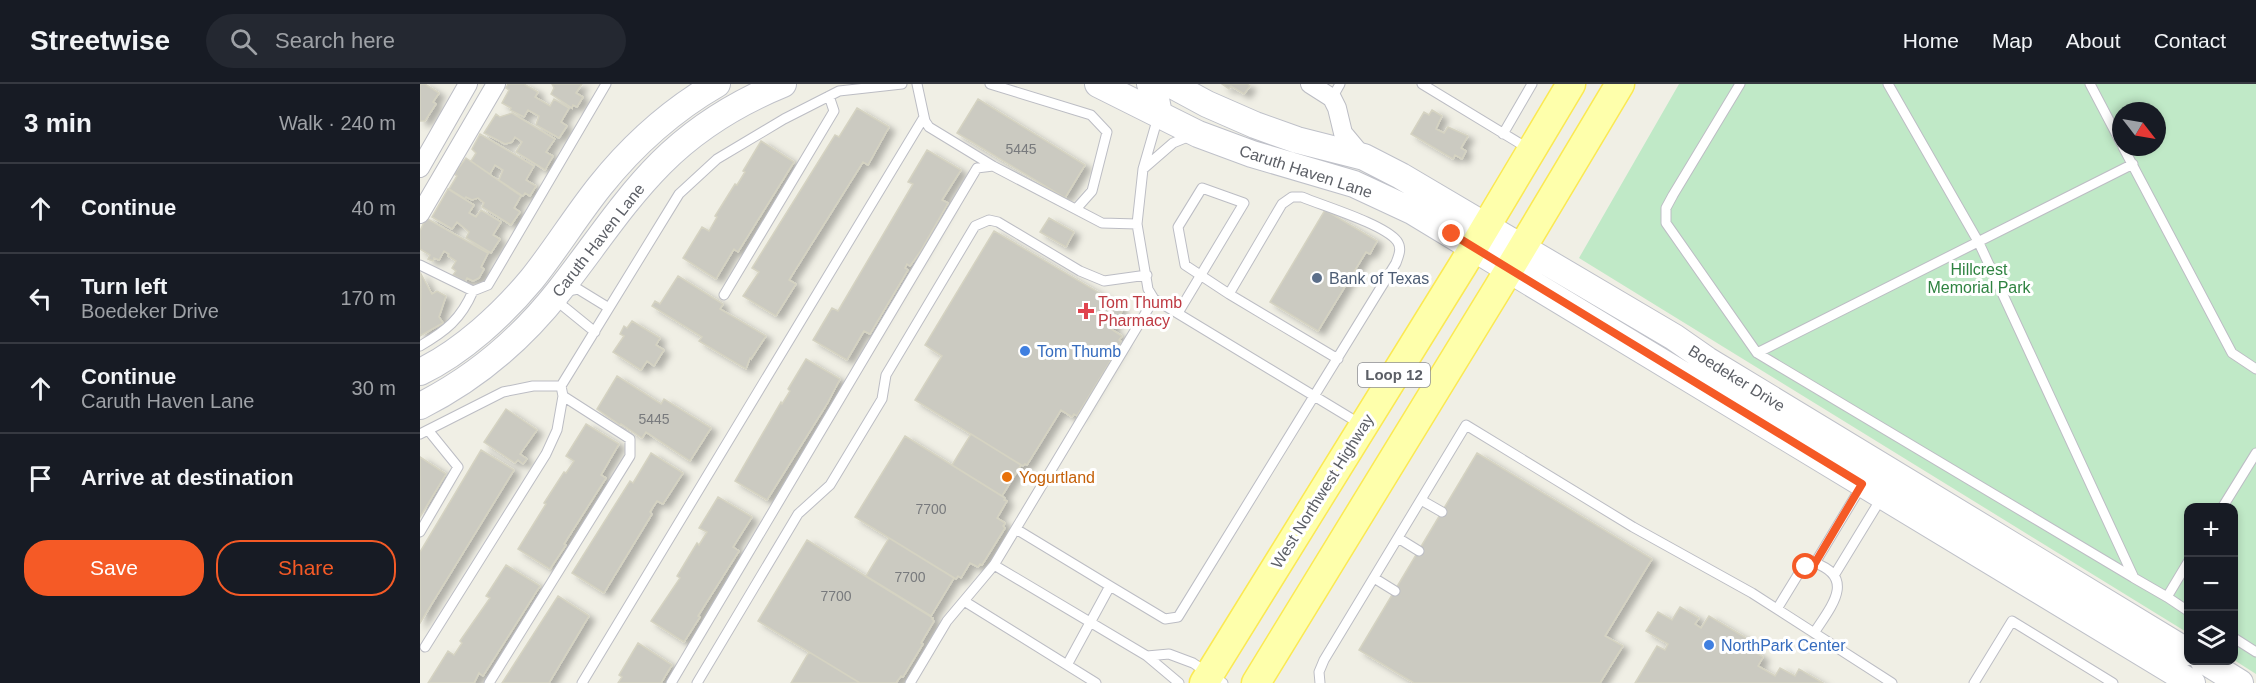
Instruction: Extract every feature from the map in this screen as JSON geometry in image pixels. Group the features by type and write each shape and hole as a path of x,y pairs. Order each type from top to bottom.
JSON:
{"main road":[{"name":"Caruth Haven Lane","path":"420,372 487,327 532,279 600,185 631,151 662,122 699,94 717,84"},
{"name":"Caruth Haven Lane","path":"423,423 473,374 507,347 558,293 614,218 662,162 710,123 760,93 783,84"},
{"name":"Caruth Haven Lane","path":"1098,84 1174,96 1207,104 1297,140 1364,157"},
{"path":"1150,84 1156,99 1174,96"},
{"name":"West Northwest Highway","path":"1212,680 1362,426 1480,237 1571,84"},
{"name":"Loop 12","path":"1256,683 1620,84"},
{"name":"Caruth Haven Lane","path":"1174,96 1198,134 1252,154 1354,184 1412,211 1480,237 1515,259"},
{"path":"1364,157 1401,176 1480,237"},
{"name":"Boedeker Drive","path":"1515,259 1879,479 2184,650"},
{"path":"532,279 558,293"},
{"name":"Boedeker Drive","path":"1879,479 2192,683"},
{"path":"2211,665 2240,683"}],"street":[{"path":"420,168 468,84"},
{"path":"420,214 491,86"},
{"path":"1326,88 1337,108 1343,133 1364,157"}],"lane":[{"path":"420,346 444,332 464,310 472,291 488,285 606,84"},
{"path":"425,647 546,454 557,430 562,391 609,308 679,194 717,159 784,119 839,91 902,84"},
{"path":"917,84 924,117 929,127 993,166 1102,223 1137,224"},
{"path":"990,84 1091,115 1107,132 1092,190 1076,209"},
{"path":"1422,84 1531,151"},
{"path":"1503,134 1533,84"},
{"path":"1740,84 1666,208 1666,223 1757,353 2184,608"},
{"path":"1888,84 1979,243 2134,578"},
{"path":"2090,84 2112,125"},
{"path":"724,295 834,111 829,96"},
{"path":"1174,96 1143,169 1137,224 1148,289 1154,299 1362,426"},
{"path":"582,683 924,117"},
{"path":"1143,169 1173,143 1198,134"},
{"path":"2128,156 2232,353 2256,369"},
{"path":"1757,353 2133,164"},
{"path":"671,683 977,168 993,166"},
{"path":"1178,314 1200,277 1244,203 1202,188 1178,227 1185,265 1200,277 1338,359"},
{"path":"1016,529 1165,619 1178,617 1315,397 1400,254 1398,242 1385,230 1302,197 1292,197 1282,204 1229,294"},
{"path":"697,683 798,514 830,484 882,399 886,375 975,226 989,220 998,222 1080,271 1104,281 1147,275"},
{"path":"420,264 472,291"},
{"path":"595,332 563,306 558,293 578,289 609,308"},
{"path":"910,683 947,621 994,565 1154,299"},
{"path":"420,532 458,467 423,423 503,392 533,386 562,391 630,439 630,456 489,683"},
{"path":"1320,683 1319,672 1324,660 1466,425 1614,515 1777,609 1892,683"},
{"path":"2225,503 2256,453"},
{"path":"1777,609 1799,573 1815,563 1879,479"},
{"path":"1835,574 1879,479"},
{"path":"1421,500 1442,512"},
{"path":"1398,538 1419,551"},
{"path":"1814,633 1837,595 1838,585 1835,574 1815,563"},
{"path":"994,565 1148,656 1179,683"},
{"path":"2167,597 2184,569"},
{"path":"1374,578 1395,591"},
{"path":"1067,665 1110,586"},
{"path":"964,601 1096,683"},
{"path":"1974,683 2012,621 2113,683"},
{"path":"2238,641 2256,652"},
{"path":"1148,656 1169,654 1193,663 1212,680"}],"green space":[{"name":"Hillcrest Memorial Park","path":"1679,84 2256,84 2256,674 2238,663 2238,503 2184,503 2184,631 1579,258"}],"building":[{"path":"420,84 425,84 439,93 433,102 436,104 425,121 420,121"},
{"path":"508,84 524,84 538,92 535,97 550,106 554,99 569,108 561,122 567,126 559,138 536,125 539,116 528,110 524,117 502,103 509,90 506,88"},
{"path":"552,84 582,84 576,93 583,97 577,107 573,105 572,108 551,94 554,88"},
{"path":"1222,84 1250,86 1244,94 1231,86 1229,89"},
{"path":"978,99 1085,165 1065,198 957,133"},
{"path":"857,108 889,127 868,165 863,162 789,280 796,284 776,316 743,296 759,272 752,268 835,135 839,137"},
{"path":"1432,110 1442,116 1436,129 1444,133 1448,127 1468,136 1461,148 1466,151 1462,159 1455,155 1453,159 1411,134 1424,112 1429,115"},
{"path":"512,113 555,139 546,152 553,156 545,170 516,152 522,142 515,137 512,142 505,144 484,133 496,114 500,117"},
{"path":"480,134 534,166 526,180 536,186 530,196 525,193 523,196 499,180 503,170 495,165 490,174 471,161 476,153 472,149"},
{"path":"761,141 794,162 738,252 734,249 716,279 683,258 702,227 709,231 717,217 715,216 745,172 743,171"},
{"path":"927,150 961,170 942,200 948,203 920,252 910,266 907,264 905,268 908,270 870,334 864,331 847,360 813,340 832,308 838,311 913,184 908,182"},
{"path":"466,158 521,196 514,208 520,212 511,225 482,207 484,203 478,198 472,200 466,197 465,199 449,189 457,176 454,174"},
{"path":"448,189 474,205 469,213 476,217 481,210 501,222 493,235 500,239 491,253 466,238 469,232 457,222 452,229 432,217"},
{"name":"Bank of Texas","path":"1325,210 1377,241 1370,254 1366,252 1318,331 1270,302"},
{"path":"426,218 488,253 481,267 484,269 479,278 473,281 467,278 465,282 453,275 456,271 452,268 456,261 444,251 439,260 428,259 430,255 420,249 420,231"},
{"path":"1049,218 1074,232 1066,247 1040,232"},
{"name":"Tom Thumb","path":"994,231 1120,305 1119,309 1122,311 1111,329 1122,336 1119,340 1122,342 1077,416 1074,414 1072,417 1061,410 1027,465 1023,466 915,400 942,356 925,345"},
{"path":"421,274 432,294 437,291 446,296 439,317 443,323 420,336"},
{"path":"678,276 723,304 720,309 766,336 750,358 746,369 699,341 702,337 652,306 655,301 660,304"},
{"path":"632,321 660,338 656,345 664,350 654,366 647,361 641,370 613,352 624,336 620,334 624,326 627,328"},
{"path":"806,359 840,379 767,500 735,481 781,402 782,404 790,391 788,389"},
{"path":"617,376 661,404 664,399 711,428 690,461 646,432 642,438 597,409"},
{"path":"506,409 537,430 520,454 527,459 523,464 518,460 515,463 484,442"},
{"path":"586,424 619,444 601,475 606,478 550,569 518,549 546,504 544,503 574,461 566,456"},
{"path":"971,434 1021,465 1002,496 952,465"},
{"path":"905,436 1007,501 997,518 1005,523 1003,526 1005,528 982,565 978,567 970,563 961,578 958,576 956,579 855,517"},
{"path":"481,450 514,470 420,623 420,552"},
{"path":"651,453 683,473 663,504 657,501 650,512 652,514 604,593 572,573 630,481 633,483"},
{"path":"1477,453 1652,559 1605,636 1623,646 1600,683 1414,683 1359,650"},
{"path":"420,457 446,474 420,517"},
{"path":"718,497 752,517 733,547 739,551 684,642 651,621 680,578 677,576 697,543 699,545 707,532 699,528"},
{"path":"889,538 954,578 931,616 866,576"},
{"path":"807,540 933,618 934,621 921,643 923,644 903,677 901,676 896,683 860,683 758,621"},
{"path":"506,565 540,586 483,676 479,673 474,683 428,683 448,651 454,655 462,643 460,641 490,598 486,596"},
{"path":"558,596 589,616 549,683 502,683"},
{"name":"NorthPark Center","path":"1680,607 1699,618 1695,624 1701,628 1709,616 1753,642 1749,648 1763,657 1758,666 1775,676 1780,668 1795,676 1799,669 1823,683 1635,683 1657,646 1665,650 1668,644 1646,631 1658,612 1672,620"},
{"path":"638,643 672,665 661,683 618,683 622,677 619,675"},
{"path":"809,652 860,683 791,683"}],"place":[{"name":"Bank of Texas","path":"1317,278"},
{"name":"Tom Thumb Pharmacy","path":"1086,311"},
{"name":"Tom Thumb","path":"1025,351"},
{"name":"Yogurtland","path":"1007,477"},
{"name":"NorthPark Center","path":"1709,645"}],"route":[{"path":"1452,234 1862,484 1815,563 1806,567"}]}
